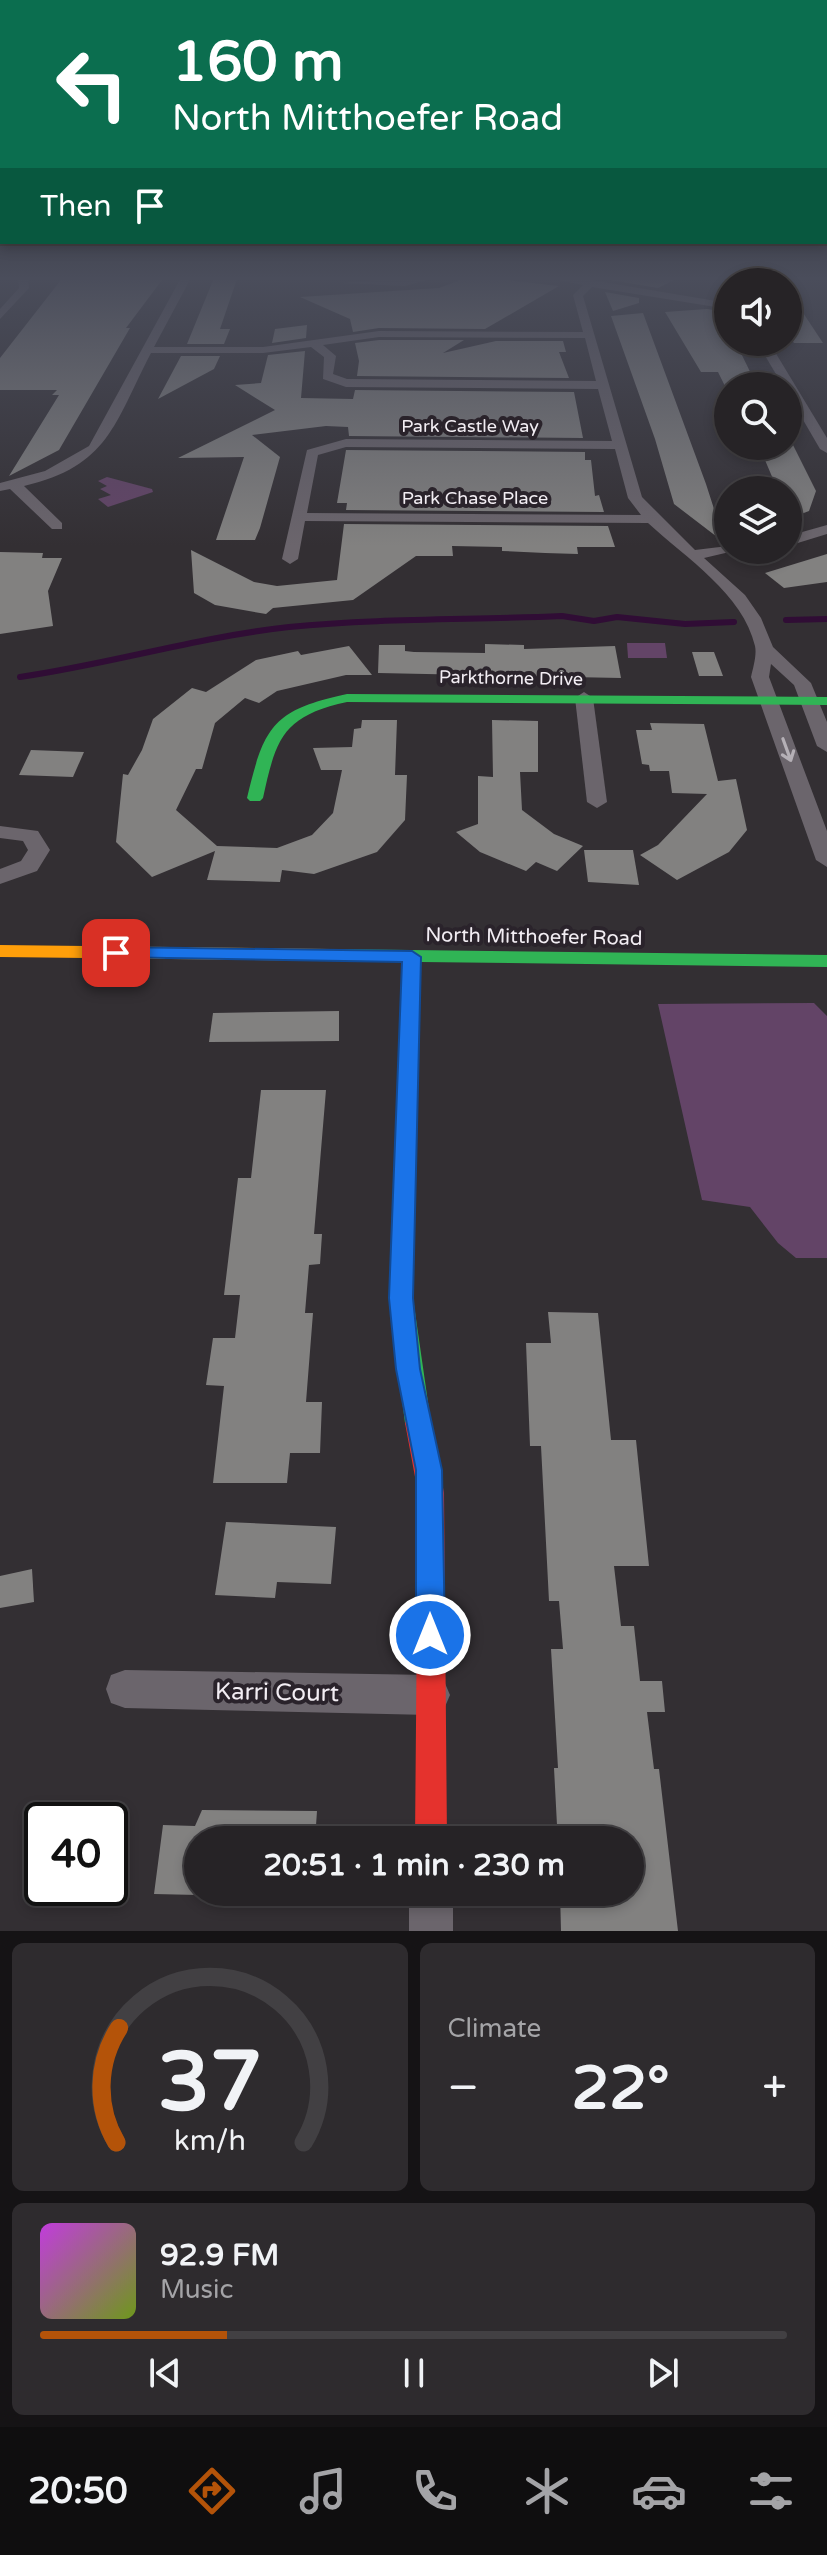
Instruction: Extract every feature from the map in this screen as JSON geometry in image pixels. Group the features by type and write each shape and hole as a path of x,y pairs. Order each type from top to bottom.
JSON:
{"street":[{"path":"7,486 75,464 94,448 138,366"},
{"path":"328,366 327,376 346,383 601,385"},
{"path":"596,366 635,498 652,519 739,598 753,618 765,649 818,700 827,746"},
{"path":"778,366 823,436 827,449"},
{"name":"Park Castle Way","path":"298,517 312,453 322,447 344,443 619,445"},
{"path":"7,486 57,526"},
{"path":"290,559 298,517"},
{"name":"Park Chase Place","path":"298,517 652,519"},
{"path":"802,537 827,529"},
{"path":"692,555 714,552"},
{"path":"765,649 760,677 827,860"},
{"name":"Parkthorne Drive","path":"255,798 265,752 273,734 297,714 328,702 364,696 818,700"},
{"path":"584,698 597,802"},
{"path":"0,832 30,836 39,850 29,866 0,877"},
{"name":"North Mitthoefer Road","path":"0,951 827,961"},
{"path":"412,957 401,1298 408,1369 431,1493 431,1826"},
{"name":"Karri Court","path":"125,1689 430,1695"},
{"path":"431,1906 431,1931"}],"shaded area":[{"path":"107,477 152,489 153,492 108,507 98,499 111,495 100,489 107,486 98,481"},
{"path":"627,643 665,643 667,658 628,658"},
{"path":"814,1003 827,1016 827,1258 796,1258 778,1243 750,1207 702,1200 658,1004"}],"building":[{"path":"0,366 108,366 59,450 9,476 59,395 52,395 57,390 0,390"},
{"path":"176,366 215,366 214,369 158,399"},
{"path":"265,366 304,366 301,398 353,399 355,390 574,392 583,438 349,436 348,427 326,426 252,435 280,457 260,528 255,540 216,540 244,457 178,458 275,410 235,385 261,383"},
{"path":"358,366 564,366 569,378 357,376"},
{"path":"629,366 663,366 714,509 714,535 674,504"},
{"path":"697,366 747,366 750,372 718,372 701,372"},
{"path":"346,450 585,452 585,460 591,460 595,496 599,495 604,512 346,510 347,503 337,503"},
{"path":"765,460 800,460 816,491 809,511 802,514 802,476 772,476"},
{"path":"344,524 608,526 615,547 577,547 578,554 452,546 453,556 416,556 353,600 273,608 266,614 215,605 194,593 191,550 254,582 277,586 337,580"},
{"path":"0,552 43,553 42,558 62,558 48,591 53,626 0,634"},
{"path":"827,554 827,582 784,588 765,573 802,564"},
{"path":"485,644 524,645 524,649 615,646 621,678 378,673 379,645 405,645 405,651 414,652 485,653"},
{"path":"349,646 372,675 346,675 277,691 259,703 245,698 215,723 202,769 196,769 176,810 217,846 277,848 312,835 333,813 342,770 321,770 313,748 352,747 354,729 361,728 362,720 397,720 395,775 407,775 405,820 377,852 314,874 282,870 280,882 207,880 215,851 152,877 116,842 123,774 128,775 142,750 153,719 192,688 206,692 256,660 298,651 301,655"},
{"path":"692,652 714,652 723,676 699,676"},
{"path":"492,720 538,721 538,772 520,772 522,810 554,834 583,846 557,871 536,862 526,871 480,852 456,832 478,824 478,776 493,777"},
{"path":"650,723 704,724 718,781 736,779 747,830 729,852 677,880 640,855 658,845 707,794 672,793 669,771 650,771 649,765 642,764 636,730 652,730"},
{"path":"31,750 84,752 73,777 19,775"},
{"path":"584,850 633,850 639,885 588,882"},
{"path":"339,1011 339,1041 209,1042 213,1013"},
{"path":"261,1090 326,1090 314,1234 322,1234 320,1264 309,1265 305,1313 313,1313 306,1402 322,1402 320,1453 290,1453 287,1483 213,1483 224,1386 206,1385 213,1338 235,1338 240,1295 224,1295 238,1178 251,1178"},
{"path":"548,1312 598,1313 611,1440 636,1440 649,1566 614,1566 621,1626 634,1626 640,1681 662,1681 665,1712 647,1712 654,1769 659,1769 678,1931 561,1931 560,1906 644,1906 644,1826 557,1825 554,1768 558,1768 551,1649 563,1649 559,1601 549,1601 541,1446 530,1446 526,1343 551,1343"},
{"path":"226,1522 336,1527 331,1584 277,1582 275,1598 215,1595"},
{"path":"32,1569 34,1602 0,1608 0,1576"},
{"path":"202,1810 317,1811 316,1826 195,1826"},
{"path":"163,1825 195,1826 184,1826 184,1895 154,1894"}],"waterway":[{"path":"20,677 255,631 323,624 562,616 594,621 617,617 685,624 734,622"},
{"path":"786,620 827,619"}],"traffic: fast":[{"path":"255,798 265,756 279,728 304,710 347,698 827,701"},
{"path":"330,955 827,961"},
{"path":"412,957 401,1298 418,1423"}],"traffic: slow":[{"path":"0,951 330,955"}],"traffic: jam":[{"path":"418,1423 431,1493 431,1826"}],"route":[{"path":"116,953 412,957 401,1298 408,1369 431,1493 430,1635"}]}
